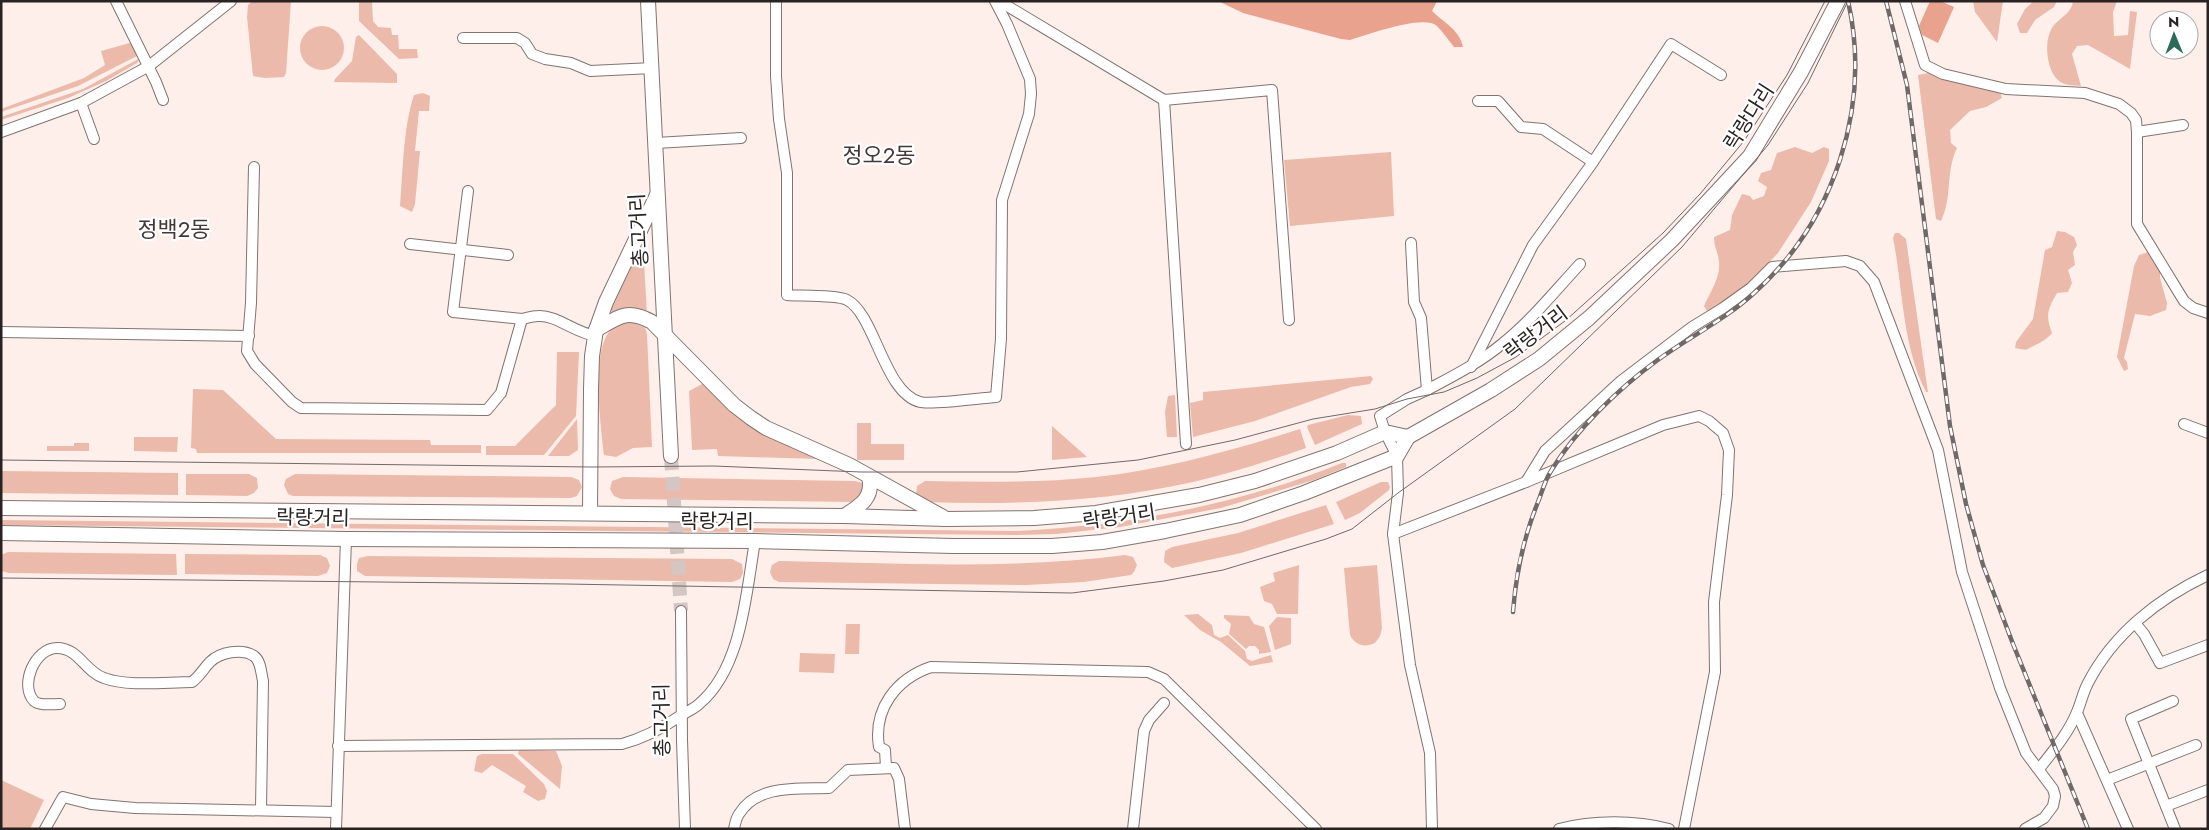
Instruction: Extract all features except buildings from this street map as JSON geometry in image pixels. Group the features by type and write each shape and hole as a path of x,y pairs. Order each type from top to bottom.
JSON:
{"main road":[{"name":"총고거리","path":"648,1 653,68 657,194 671,456"},
{"name":"락랑다리","path":"1672,240 1750,156 1801,72 1838,1"},
{"path":"590,514 591,390 596,333 606,302 657,194"},
{"name":"락랑거리","path":"1408,437 1491,390 1539,359 1589,318 1672,240"},
{"path":"596,333 623,315 635,315 652,322 734,405 751,418 766,428 849,465 946,519"},
{"name":"락랑거리","path":"1,508 844,516 946,519 1034,518 1096,513 1199,495 1254,482 1337,453 1385,432"},
{"path":"1385,432 1408,437 1397,456"},
{"name":"락랑거리","path":"1,533 346,539 755,541 953,546 1052,546 1102,542 1240,515 1304,493 1397,456"},
{"path":"844,516 862,504 869,495 870,477"}],"street":[{"path":"116,1 149,66 163,100"},
{"path":"1,132 81,104 149,66 231,1"},
{"path":"776,1 777,93 787,173 787,295 846,299 858,309 882,358 907,397 922,403 996,397 1001,339 1002,200 1029,114 1031,94 1030,80 995,1"},
{"path":"999,1 1164,100 1272,90 1289,320"},
{"path":"1905,1 1925,65 1943,74 2006,89 2085,93 2119,104 2131,113 2136,120 2137,132 2137,224 2184,301 2193,308 2208,313"},
{"path":"463,38 517,38 525,43 532,54 572,63 590,71 653,68"},
{"path":"1471,367 1516,282 1533,245 1593,162 1671,44 1722,75"},
{"path":"1164,100 1186,444"},
{"path":"1478,101 1498,101 1522,127 1543,129 1593,162"},
{"path":"81,104 94,139"},
{"path":"2137,132 2183,125"},
{"path":"656,143 741,138"},
{"path":"254,167 248,351 255,364 292,402 301,408 487,410 501,394 522,319"},
{"path":"468,191 453,312 522,319 539,316 558,321 583,334 596,333"},
{"path":"1411,243 1414,302 1421,318 1427,390"},
{"path":"410,244 508,255"},
{"path":"1526,482 1545,451 1621,381 1692,327 1751,288 1772,267 1846,261 1860,266 1874,282 1929,425 1947,488 1962,572 2000,688 2026,753 2053,789 2055,796 2053,806 2044,818 2025,829"},
{"path":"1435,827 1430,754 1410,665 1393,534 1398,493 1397,456 1385,432 1380,416 1407,399 1471,367 1503,343 1580,264"},
{"path":"1,332 249,336"},
{"path":"1393,534 1672,423 1699,416 1710,421 1723,433 1729,450 1727,495 1714,602 1714,672 1684,829"},
{"path":"2184,424 2208,433"},
{"path":"336,829 346,539"},
{"path":"338,746 622,744 658,731 699,704 714,689 727,667 735,645 755,541"},
{"path":"2039,769 2058,745 2077,713 2088,683 2109,651 2135,623 2168,596 2208,575"},
{"name":"총고거리","path":"681,611 686,829"},
{"path":"2135,623 2144,634 2160,663 2208,645"},
{"path":"60,704 39,704 34,701 29,690 32,666 38,655 48,649 69,649 102,678 117,682 192,682 219,655 230,652 244,652 254,656 260,664 263,681 262,809"},
{"path":"886,767 887,753 886,750 879,748 878,741 882,709 894,690 913,673 931,667 1148,672 1164,679 1316,829"},
{"path":"2173,701 2131,719 2175,829"},
{"path":"1133,829 1144,731 1150,720 1164,703"},
{"path":"2077,713 2128,829"},
{"path":"2108,780 2196,745"},
{"path":"734,829 739,814 757,796 781,789 830,788 848,770 886,767 894,768 899,779 905,829"},
{"path":"2166,806 2208,790"},
{"path":"45,829 63,797 91,804 135,808 262,809 336,812"},
{"path":"1559,829 1587,824 1633,822 1669,829"}],"shaded area":[{"path":"252,1 291,1 286,73 284,77 265,78 253,76 247,17 248,5"},
{"path":"359,1 372,1 373,21 378,27 391,28 392,35 398,35 399,49 417,49 418,58 399,59 359,21"},
{"path":"1218,1 1437,1 1432,11 1455,31 1463,47 1454,47 1437,26 1430,23 1408,24 1350,40 1243,13"},
{"path":"1930,1 1940,1 1954,7 1938,43 1922,35 1919,26"},
{"path":"1973,1 2003,1 1997,42 1975,12"},
{"path":"2034,1 2057,1 2054,7 2035,20 2027,33 2020,33 2017,24 2025,9"},
{"path":"2073,1 2117,1 2113,12 2114,36 2128,35 2130,11 2137,12 2130,69 2088,45 2077,46 2072,54 2081,86 2066,84 2058,80 2051,69 2047,53 2048,38 2054,25 2071,9"},
{"path":"318,26 326,26 338,32 344,48 338,64 326,70 318,70 306,64 300,52 300,44 306,32"},
{"path":"359,35 397,74 397,83 334,82 352,61 356,37"},
{"path":"133,42 138,54 137,56 78,86 1,112 1,109 84,78 105,65 101,51"},
{"path":"140,58 137,63 106,81 68,98 1,120 1,117 83,89"},
{"path":"1928,73 2000,92 2002,98 1986,107 1970,111 1950,130 1951,143 1957,148 1951,166 1947,203 1941,221 1936,219 1918,75"},
{"path":"423,93 430,96 429,111 419,111 415,151 420,151 415,204 412,212 400,206 404,150 410,108 414,95"},
{"path":"1795,147 1812,153 1824,147 1829,149 1829,161 1811,202 1778,253 1749,283 1713,311 1707,311 1704,306 1717,279 1719,267 1714,237 1730,230 1732,215 1742,194 1750,196 1753,200 1764,196 1767,187 1758,181 1761,173 1771,170 1777,153"},
{"path":"1391,152 1394,216 1290,226 1284,160"},
{"path":"2057,231 2065,232 2074,237 2077,245 2073,252 2075,265 2068,270 2072,283 2068,292 2057,293 2048,312 2052,333 2043,341 2026,350 2015,348 2016,342 2033,319 2045,250 2052,247"},
{"path":"1895,233 1899,233 1906,239 1928,392 1926,392 1918,374 1908,336 1893,238"},
{"path":"643,242 647,316 613,314 611,310"},
{"path":"2148,252 2154,256 2160,266 2160,278 2167,303 2166,310 2150,316 2135,314 2124,358 2128,369 2124,371 2117,357 2134,266 2139,255"},
{"path":"633,322 645,328 647,334 652,447 633,448 616,457 604,455 599,391 600,357 603,343 611,329 620,324"},
{"path":"557,352 579,352 576,416 544,455 486,455 486,446 515,446 556,405"},
{"path":"1371,376 1373,379 1370,384 1351,387 1255,421 1193,437 1190,403 1203,400 1203,392"},
{"path":"704,383 716,397 742,419 771,436 818,459 718,456 717,449 692,450 689,391"},
{"path":"193,389 223,390 276,439 430,440 431,445 481,445 481,453 197,453 196,449 191,448"},
{"path":"1175,395 1177,437 1167,437 1165,412 1168,396"},
{"path":"1348,415 1361,416 1362,424 1315,445 1307,427 1308,425"},
{"path":"577,419 578,450 569,456 548,456"},
{"path":"857,423 871,423 871,444 904,444 904,460 857,460"},
{"path":"1052,426 1087,457 1052,460"},
{"path":"1300,429 1306,448 1222,475 1160,489 1059,501 992,503 924,502 916,495 917,486 925,481 1032,481 1122,474 1174,464"},
{"path":"134,437 178,437 177,452 134,451"},
{"path":"74,443 89,443 89,451 47,451 47,446 74,446"},
{"path":"1346,463 1346,467 1314,480 1221,508 1120,527 1056,534 1,525 1,520 1015,531 1099,524 1182,511 1263,491"},
{"path":"1,471 178,473 178,495 1,493"},
{"path":"186,474 249,474 257,478 258,488 254,493 247,496 186,495"},
{"path":"295,474 571,477 579,480 582,487 577,496 571,498 293,496 288,494 284,485 286,479"},
{"path":"623,477 855,481 862,483 866,490 855,502 621,499 614,496 610,489 612,481"},
{"path":"1381,482 1388,482 1389,490 1360,513 1345,520 1336,502"},
{"path":"1326,505 1334,524 1241,553 1172,568 1164,562 1165,551 1172,547 1238,533"},
{"path":"8,552 176,554 177,575 9,573 1,571 1,555"},
{"path":"185,554 320,555 327,558 330,566 327,573 318,576 185,574"},
{"path":"1125,555 1133,557 1137,565 1131,575 1084,582 1026,585 779,582 773,579 770,572 772,565 779,561 995,564 1039,563"},
{"path":"368,556 732,559 742,564 743,573 740,579 732,582 365,576 357,571 357,564 359,558"},
{"path":"1299,565 1298,614 1277,614 1272,604 1264,601 1260,587 1275,581 1273,573"},
{"path":"1377,565 1382,628 1380,636 1375,643 1360,645 1350,635 1344,568"},
{"path":"1198,614 1212,625 1214,635 1220,638 1228,635 1245,651 1247,659 1252,661 1271,655 1273,662 1250,666 1221,642 1200,630 1184,615"},
{"path":"1224,615 1249,616 1254,624 1264,627 1271,652 1259,654 1259,650 1255,646 1249,646 1246,649 1229,634 1231,624 1224,618"},
{"path":"1277,617 1291,618 1291,644 1275,650 1269,626"},
{"path":"846,624 860,624 859,654 845,654"},
{"path":"800,653 835,654 834,673 799,672"},
{"path":"519,750 556,751 562,766 560,789 518,754"},
{"path":"482,754 513,754 544,784 547,791 545,799 538,801 523,792 526,786 492,765 482,773 474,771 477,756"},
{"path":"1,780 44,800 30,829 1,829"}],"tunnel":[{"path":"671,456 681,611"}],"tram line":[{"path":"1,460 592,467 714,466 861,472 1017,472 1138,460 1235,440 1313,419 1375,409 1407,399 1444,392 1477,378 1516,357 1565,321 1663,233 1700,194 1744,141 1787,75 1825,1"},
{"path":"1,578 566,584 1072,593 1164,581 1223,570 1326,539 1352,529 1398,493 1515,409 1682,247 1768,145 1808,83 1848,1"}],"railway":[{"path":"1513,612 1516,583 1528,529 1545,482 1572,441 1584,426 1626,385 1667,353 1743,303 1782,264 1806,232 1825,197 1840,160 1850,121 1855,81 1854,41 1848,1"},
{"path":"1886,1 1907,85 1950,426 1966,504 1983,565 2088,829"}],"district":[{"name":"정오2동","path":"879,155"},
{"name":"정백2동","path":"174,229"}]}
